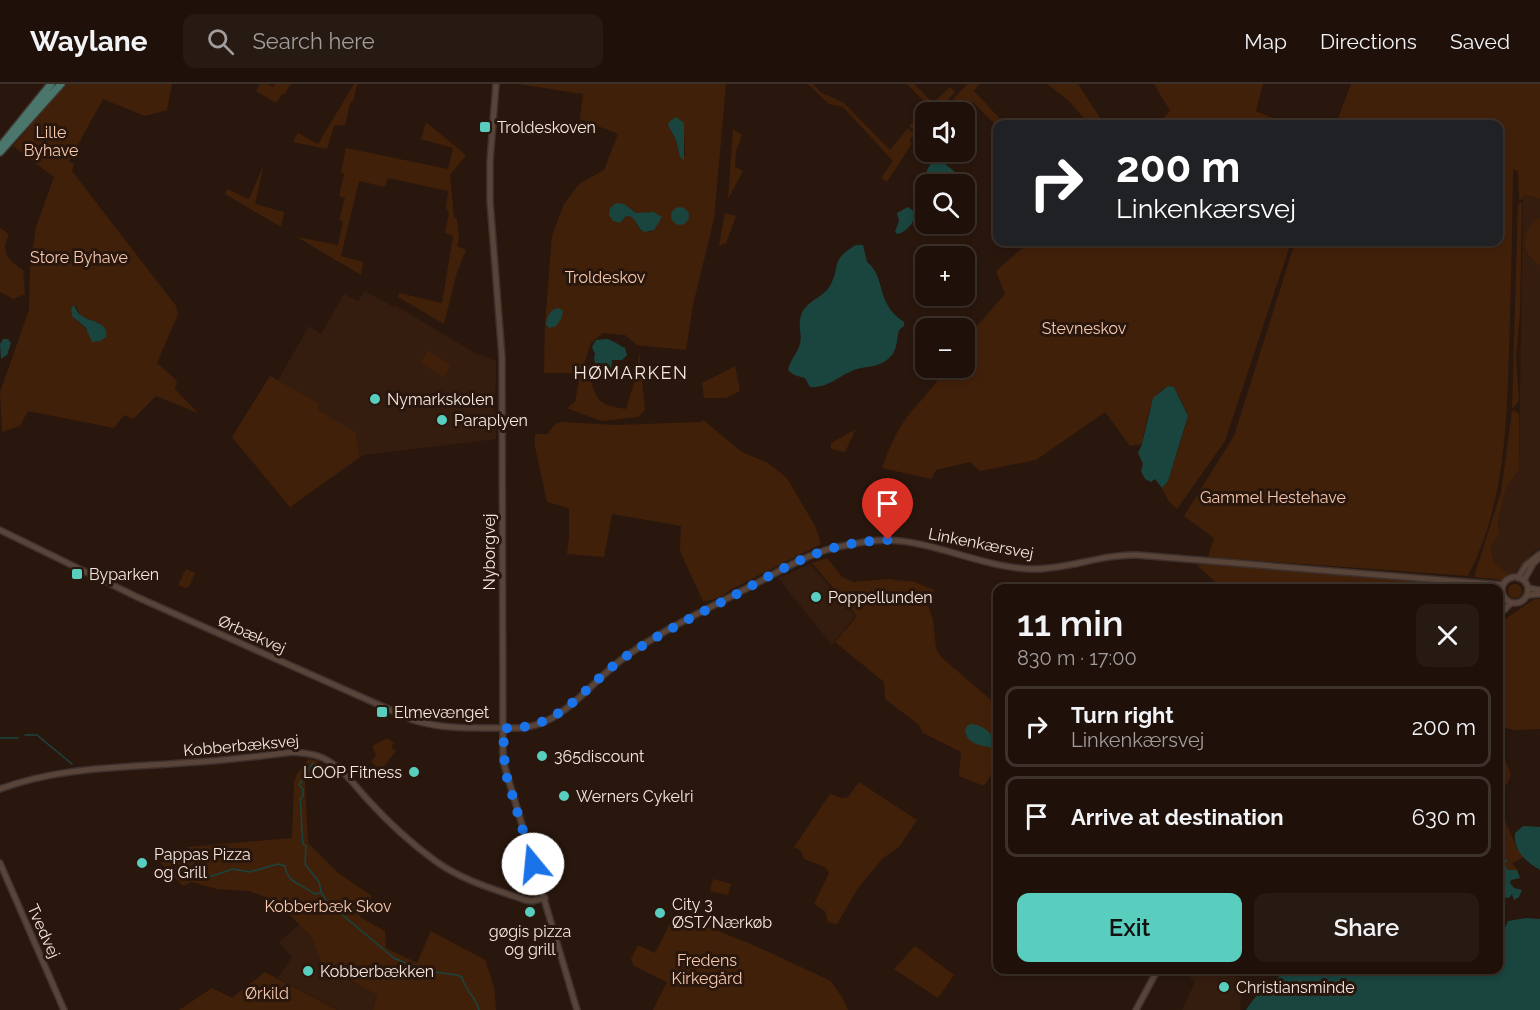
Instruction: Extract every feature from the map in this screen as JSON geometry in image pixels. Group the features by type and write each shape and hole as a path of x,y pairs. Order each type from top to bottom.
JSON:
{"main road":[{"path":"0,147 56,85"},
{"path":"0,152 56,85"}],"street":[{"name":"Nyborgvej","path":"496,84 490,161 490,201 502,357 505,771 577,1010"},
{"name":"Ørbækvej","path":"0,530 156,606 413,720 433,726 457,729 503,728"},
{"name":"Linkenkærsvej","path":"503,728 522,728 546,722 624,658 687,620 808,557 830,549 862,542 888,540 909,543 999,564 1034,569 1057,567 1112,556 1137,555 1479,584"},
{"path":"1521,579 1540,555"},
{"path":"1503,586 1510,578 1521,579"},
{"path":"1521,579 1528,591 1540,594"},
{"name":"Linkenkærsvej","path":"1468,582 1476,584"},
{"path":"1528,591 1540,590"},
{"path":"1503,606 1508,601 1522,602 1528,591"},
{"path":"1503,592 1508,601"},
{"path":"1503,608 1508,601"},
{"name":"Kobberbæksvej","path":"0,789 36,778 79,769 181,764 292,752 307,753 321,757 339,769 378,810 432,859 450,871 470,881 525,900 545,898"},
{"name":"Tvedvej","path":"0,863 64,1010"},
{"path":"1136,1010 1155,974"}],"shaded area":[{"path":"1523,196 1540,199 1540,548 1532,553 1516,573 1510,575 1494,562 1491,548 1499,534 1498,522 1506,488 1519,470"},
{"name":"Nymarkskolen","path":"365,291 394,307 395,305 475,353 496,361 493,412 495,412 496,439 364,455 290,507 232,437 270,376 278,380 309,326 321,334 344,294 358,301"},
{"name":"Poppellunden","path":"810,564 855,616 832,645 778,578"},
{"name":"Kobberbækken","path":"300,924 313,937 322,964 377,995 373,1010 338,1010 278,978 292,957 279,942"},
{"path":"1186,974 1226,974 1242,978 1240,1010 1182,1010 1195,982"}],"green space":[{"name":"Store Byhave","path":"66,84 172,84 167,110 145,116 103,99 69,161 74,164 72,171 176,306 178,314 157,363 177,381 175,389 198,413 156,396 133,419 124,415 114,428 28,411 20,426 2,432 0,392 29,310 30,267 36,227 54,177 13,146","holes":["75,305 81,316 101,324 89,332 71,313 72,306"]},
{"path":"260,84 273,87 275,84 291,84 276,103 256,91"},
{"path":"354,84 357,84 345,125 334,126 327,149 293,142 298,133 318,144"},
{"name":"Troldeskov","path":"518,84 726,84 714,219 693,305 686,350 637,345 625,335 603,333 591,343 581,373 544,373 545,324 552,236 564,204 579,184 604,170 618,134 580,119 583,94","holes":["670,130 684,131 685,155 680,157 676,140","632,209 637,214 654,212 662,217 650,232 640,230 634,218 629,216 626,216 620,223 614,221"]},
{"path":"808,84 813,84 820,92 844,103 890,150 908,128 915,134 915,137 910,138 911,145 887,182 881,178 893,161 843,107 829,104"},
{"path":"907,84 914,84 932,102 925,102"},
{"path":"967,84 979,84 974,91 1001,120 993,120 993,123 975,102 951,102"},
{"path":"1047,84 1078,84 1101,120 1086,120 1068,100"},
{"path":"1154,84 1263,84 1256,111 1277,120 1162,120 1170,111"},
{"name":"Gammel Hestehave","path":"1351,84 1540,84 1540,199 1526,195 1522,200 1519,199 1518,171 1513,169 1508,382 1501,466 1490,521 1468,576 1208,557 1214,538 1184,516 1234,436 1294,246 1503,246 1503,120 1338,120"},
{"path":"950,87 955,92 946,102 934,102"},
{"path":"915,119 915,131 909,126"},
{"path":"426,122 466,155 450,175 454,218 457,218 459,239 457,246 466,250 457,272 444,324 398,297 399,293 442,303 453,236 445,233 449,213 446,208 448,191 388,178 385,187 359,181 341,256 363,262 361,275 297,237 338,245 343,221 339,220 345,198 339,196 346,148 448,169 453,148 421,139"},
{"path":"733,129 742,135 736,152 735,167 743,171 728,199"},
{"path":"264,164 255,204 284,212 281,227 225,194 227,189 249,199"},
{"path":"1522,202 1520,314 1516,356 1519,401 1512,409 1518,204"},
{"path":"725,213 736,216 726,243 719,246"},
{"path":"1540,218 1540,265 1529,255 1525,242 1529,228"},
{"path":"0,228 9,234 5,246 7,255 23,270 25,294 14,299 0,292"},
{"name":"Stevneskov","path":"1024,246 1290,246 1225,441 1177,509 1168,500 1162,488 1168,481 1187,421 1187,412 1174,387 1159,392 1154,399 1142,444 1130,446 1105,412 1036,460 980,471 970,462 936,470 931,479 882,468 901,426 938,378 975,378 975,326 1005,294 996,271"},
{"path":"428,351 450,365 444,377 420,363"},
{"path":"639,351 645,410 638,417 601,421 567,408 575,402 580,375 590,377 600,401 610,406 626,409 637,374"},
{"path":"735,366 740,391 726,398 704,398 702,383"},
{"path":"270,376 319,404 318,410 356,433 359,457 290,507 232,437"},
{"path":"1512,411 1519,414 1519,470 1506,488 1498,522 1499,534 1491,548 1494,562 1510,575 1502,580 1474,577 1501,492"},
{"path":"703,420 742,452 768,463 787,478 815,526 821,544 719,597 703,601 680,551 681,526 612,514 604,557 567,554 569,508 547,502 535,447 535,434 548,434 555,424 562,422 616,425 701,422"},
{"path":"856,429 845,452 831,449 831,443"},
{"path":"827,558 842,577 854,582 888,579 915,582 934,590 927,602 933,620 936,649 941,657 993,702 993,772 984,786 959,776 961,752 923,733 919,725 885,699 884,682 835,642 857,616 812,563"},
{"path":"1197,565 1305,570 1440,584 1218,584"},
{"path":"186,569 195,573 189,587 185,588 178,585"},
{"path":"1512,584 1518,584 1522,591 1518,598 1512,598 1508,594 1508,588"},
{"path":"1535,599 1540,599 1540,729 1516,730 1503,728 1503,620"},
{"path":"387,738 394,743 391,748 396,751 381,770 371,762 376,755 372,746"},
{"path":"1503,755 1511,775 1507,784 1503,786"},
{"name":"Kobberbæk Skov","path":"308,759 318,761 305,782 308,843 338,873 372,896 360,917 385,931 386,948 417,963 431,931 485,960 494,987 496,1010 373,1010 377,995 322,964 312,937 276,901 249,891 217,889 191,882 183,886 161,863 188,847 292,838 294,782"},
{"path":"859,782 917,820 899,847 883,858 858,888 837,924 828,922 825,911 814,904 829,873 825,867 804,859 801,851 794,847 830,794 841,798 848,797"},
{"path":"1503,820 1517,849 1524,857 1512,863 1517,870 1508,870 1505,864 1508,860 1503,857"},
{"path":"713,879 731,884 728,895 710,891"},
{"name":"Fredens Kirkegård","path":"675,914 751,944 831,981 848,1010 653,1010 667,982 634,966 631,959 638,945 655,953"},
{"path":"915,946 954,975 938,998 894,969"},
{"name":"Ørkild","path":"265,972 337,1010 179,1010 212,988 232,998"}],"water":[{"path":"676,117 684,123 684,160 680,157 676,140 668,125"},
{"path":"943,162 954,174 927,174 927,169 931,164"},
{"path":"616,203 624,204 636,213 654,212 662,217 654,230 645,232 630,216 626,216 620,223 613,221 609,215 610,208"},
{"path":"680,207 686,210 689,216 686,222 680,225 674,222 671,216 674,210"},
{"path":"908,207 915,212 912,223 907,229 897,234 895,232 899,221 897,213"},
{"path":"856,245 863,245 867,262 875,271 887,304 904,322 904,326 899,330 894,353 885,362 851,371 824,385 810,387 805,378 794,375 788,370 801,340 800,318 805,308 830,286 842,255"},
{"path":"74,305 81,315 105,328 106,337 92,342 86,328 72,316 71,308"},
{"path":"559,308 563,311 561,319 556,326 549,328 546,324 548,316 551,311"},
{"path":"3,339 8,339 11,343 7,355 1,359 0,344"},
{"path":"606,339 625,348 627,355 622,360 612,360 611,371 605,374 596,368 592,347 596,340"},
{"path":"1168,386 1174,387 1188,416 1168,481 1162,488 1155,479 1151,482 1145,479 1141,471 1143,464 1138,453 1153,398"},
{"path":"971,724 979,726 987,731 993,737 993,748 979,745 969,739 965,730"},
{"path":"1523,826 1540,827 1540,870 1525,860 1518,851 1515,833"},
{"path":"1503,858 1508,860 1505,864 1508,870 1517,870 1520,878 1511,880 1510,883 1514,888 1522,890 1519,897 1514,900 1512,894 1509,898 1503,897"},
{"path":"1526,918 1540,919 1540,1010 1246,1010 1266,987 1284,974 1503,974 1503,928 1505,928 1508,921"}],"waterway":[{"path":"25,735 37,735 72,764"},
{"path":"0,738 18,738"},
{"path":"313,763 299,785 303,789 303,796 300,799 303,844 306,846 305,864 319,882 321,891"},
{"path":"178,861 190,867 199,876 212,876 233,869 250,872 278,864 285,866 286,872 296,883 314,894 320,893"},
{"path":"321,892 328,903 394,958 434,972 462,977 479,1010"}],"place":[{"name":"Troldeskoven","path":"485,127"},
{"name":"Nymarkskolen","path":"375,399"},
{"name":"Paraplyen","path":"442,420"},
{"name":"Byparken","path":"77,574"},
{"name":"Poppellunden","path":"816,597"},
{"name":"Elmevænget","path":"382,712"},
{"name":"365discount","path":"542,756"},
{"name":"LOOP Fitness","path":"414,772"},
{"name":"Werners Cykelri","path":"564,796"},
{"name":"Pappas Pizza og Grill","path":"142,863"},
{"name":"gøgis pizza og grill","path":"530,912"},
{"name":"City 3 ØST/Nærkøb","path":"660,913"},
{"name":"Kobberbækken","path":"308,971"},
{"name":"Christiansminde","path":"1224,987"}],"district":[{"name":"HØMARKEN","path":"631,373"}],"route":[{"path":"533,864 503,762 503,728 522,728 546,722 562,711 609,669 640,647 808,557 830,549 862,542 888,540"}],"park label":[{"name":"Lille Byhave","path":"51,141"}]}
